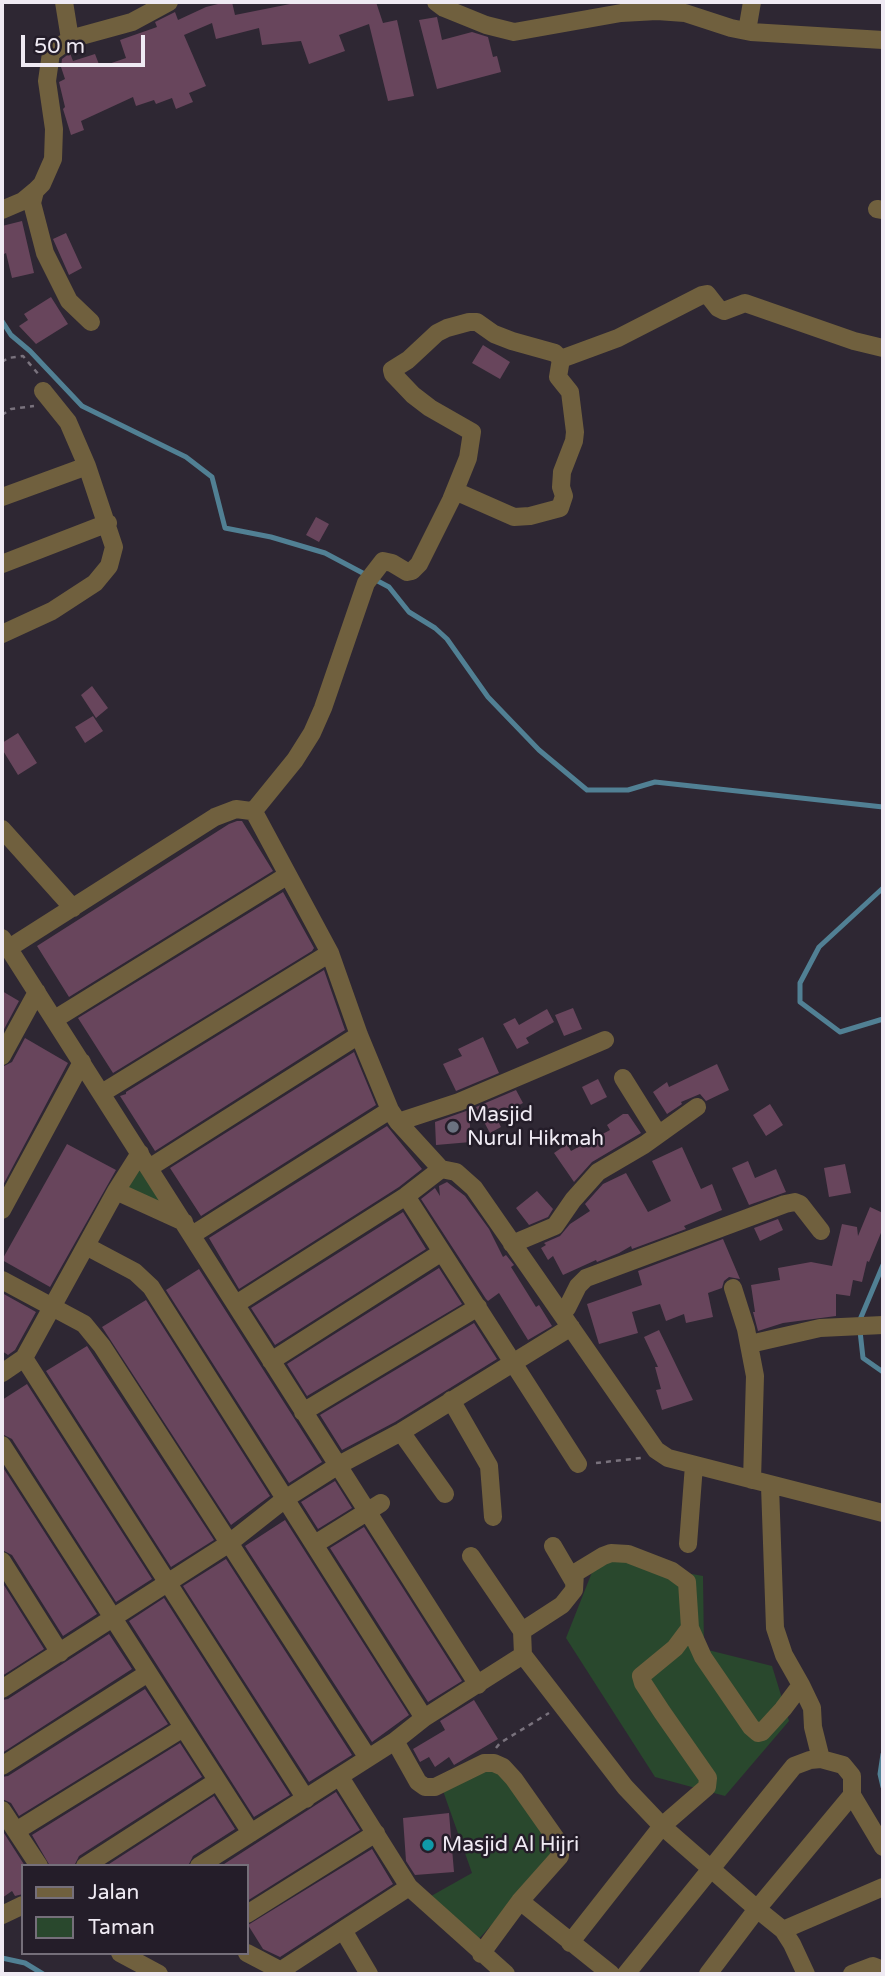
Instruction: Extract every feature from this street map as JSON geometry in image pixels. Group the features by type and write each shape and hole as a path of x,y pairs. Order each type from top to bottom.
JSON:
{"street":[{"path":"64,2 70,38"},
{"path":"91,322 69,301 56,276 37,229 32,203 35,191 48,172 54,146 47,66 51,53 70,38 132,22 169,2"},
{"path":"436,2 444,8 486,25 514,32 621,13 657,11 685,13 747,31 883,40"},
{"path":"747,31 752,2"},
{"path":"7,208 35,191"},
{"path":"561,359 618,338 707,294 714,304 724,311 730,311 745,303 854,341 883,348"},
{"path":"253,810 280,781 312,733 371,575 381,562 386,561 404,571 415,569 430,545 468,458 472,432 413,395 392,370 408,360 437,333 469,322 477,322 494,334 512,341 555,353 561,359"},
{"path":"455,491 514,517 560,508 564,501 562,472 575,432 570,392 558,377 561,359"},
{"path":"2,634 52,611 95,583 104,575 113,558 114,547 108,523 87,466 68,422 43,391"},
{"path":"2,497 87,466"},
{"path":"2,564 108,523"},
{"path":"253,810 236,809 215,817 73,908 5,943 337,1466 373,1508 478,1685"},
{"path":"253,810 330,953 359,1035 394,1116 441,1169 456,1172 467,1180 662,1455 770,1486 883,1513"},
{"path":"2,829 73,908"},
{"path":"55,1019 288,875"},
{"path":"102,1093 330,953"},
{"path":"2,1056 37,992"},
{"path":"2,1373 24,1358 116,1191 144,1161 359,1035"},
{"path":"188,1229 394,1116 459,1102 605,1040"},
{"path":"2,1210 82,1062"},
{"path":"623,1078 658,1134"},
{"path":"512,1244 555,1226 573,1200 598,1172 696,1107"},
{"path":"236,1304 406,1196 441,1169"},
{"path":"116,1191 188,1229"},
{"path":"406,1196 578,1464"},
{"path":"2,1689 228,1544 285,1499 514,1362 566,1320 567,1308 578,1286 586,1278 785,1203 800,1204 821,1231"},
{"path":"86,1246 135,1272 148,1284 424,1718"},
{"path":"271,1361 442,1252"},
{"path":"2,1280 84,1324 102,1346 368,1758"},
{"path":"733,1288 750,1344 756,1392 752,1480"},
{"path":"303,1412 478,1307"},
{"path":"750,1344 837,1326 878,1324"},
{"path":"24,1358 306,1799"},
{"path":"451,1400 489,1466 493,1517"},
{"path":"401,1432 445,1494"},
{"path":"2,1445 251,1833"},
{"path":"688,1544 694,1465"},
{"path":"770,1486 775,1628 784,1655 810,1704 821,1759"},
{"path":"314,1544 373,1508"},
{"path":"553,1546 574,1582"},
{"path":"522,1631 562,1605 574,1590 575,1573 580,1569 611,1553 628,1554 672,1571 687,1582 690,1628 703,1657 754,1731 762,1732 801,1685"},
{"path":"471,1556 522,1631 523,1655 625,1787 709,1870 783,1930 793,1944 806,1974"},
{"path":"2,1561 61,1653"},
{"path":"570,1943 662,1826 708,1787 709,1781 643,1683 641,1676 675,1648 690,1628"},
{"path":"202,1864 340,1777 395,1741 424,1718 523,1655"},
{"path":"2,1766 148,1673"},
{"path":"16,1831 183,1728"},
{"path":"395,1741 418,1782 425,1787 435,1787 484,1763 503,1767 559,1843 560,1856 520,1901 481,1954"},
{"path":"626,1974 794,1766 821,1759 843,1765 852,1776 852,1795 883,1847"},
{"path":"340,1777 409,1887 506,1974"},
{"path":"88,1864 218,1780"},
{"path":"708,1974 757,1909 852,1795"},
{"path":"2,1810 38,1864"},
{"path":"248,1913 376,1833"},
{"path":"248,1954 284,1973 409,1887"},
{"path":"783,1930 883,1887"},
{"path":"520,1901 611,1974"},
{"path":"2,1915 21,1906"},
{"path":"343,1930 369,1974"},
{"path":"124,1955 159,1974"},
{"path":"722,1957 730,1974"},
{"path":"852,1974 873,1966 883,1974"}],"path":[{"path":"578,1464 662,1455"},
{"path":"484,1763 500,1743 561,1706"}],"green space":[{"path":"139,1169 167,1205 127,1189"},
{"path":"598,1557 703,1576 704,1649 772,1666 789,1721 725,1796 655,1777 566,1638"},
{"path":"484,1770 495,1770 507,1778 553,1846 552,1858 476,1942 424,1900 472,1873 442,1788"}],"building":[{"path":"232,2 235,15 300,2 376,2 383,23 397,20 414,96 388,101 369,24 339,35 345,51 309,64 301,41 262,45 259,28 216,39 212,23 184,35 206,86 189,93 193,102 176,109 172,98 156,104 154,100 136,106 133,97 81,121 84,130 71,135 59,82 65,79 61,67 62,59 70,53 73,61 95,54 100,67 126,58 120,40 157,27 155,22 175,12 178,20 206,7"},
{"path":"437,17 442,40 472,32 488,37 493,57 497,56 501,72 437,89 419,20"},
{"path":"22,221 34,273 12,278 6,253 2,255 2,226"},
{"path":"66,233 82,268 69,275 53,239"},
{"path":"51,297 68,324 36,344 19,326 28,320 24,314"},
{"path":"483,345 510,362 500,379 472,363"},
{"path":"316,517 329,524 319,542 306,535"},
{"path":"92,686 108,708 96,718 81,695"},
{"path":"93,716 103,731 85,743 75,727"},
{"path":"18,733 37,763 18,775 2,749 2,743"},
{"path":"237,821 242,821 273,871 69,997 37,946"},
{"path":"283,892 314,948 312,951 113,1073 78,1018"},
{"path":"324,970 345,1030 155,1151 120,1096"},
{"path":"2,991 19,1001 2,1033"},
{"path":"573,1008 582,1029 564,1036 555,1015"},
{"path":"547,1009 554,1022 526,1038 529,1043 517,1049 503,1024 515,1018 519,1025"},
{"path":"483,1037 499,1073 456,1091 443,1064 462,1056 458,1049"},
{"path":"25,1038 68,1063 2,1187 2,1067 12,1062"},
{"path":"354,1052 376,1105 201,1216 170,1168"},
{"path":"717,1064 729,1090 706,1101 700,1094 681,1102 682,1104 667,1114 653,1092 667,1082 669,1087"},
{"path":"598,1079 607,1097 591,1105 582,1087"},
{"path":"516,1090 523,1103 496,1117 501,1127 490,1133 476,1107"},
{"path":"770,1104 783,1125 766,1136 753,1115"},
{"name":"Masjid Nurul Hikmah","path":"469,1110 471,1142 436,1145 435,1122"},
{"path":"623,1114 628,1114 641,1133 592,1162 574,1182 554,1153 567,1144 571,1151 610,1130 607,1125"},
{"path":"387,1126 422,1169 399,1187 239,1289 209,1238"},
{"path":"67,1144 116,1170 50,1287 2,1260"},
{"path":"682,1147 701,1189 712,1184 722,1210 684,1226 686,1229 632,1249 631,1246 563,1275 553,1256 548,1260 541,1248 546,1245 544,1243 560,1236 570,1224 590,1211 585,1204 603,1184 626,1173 648,1212 671,1201 652,1161"},
{"path":"748,1161 755,1178 776,1169 786,1192 749,1205 732,1168"},
{"path":"845,1164 851,1193 829,1197 824,1168"},
{"path":"447,1182 465,1196 489,1229 503,1257 506,1255 514,1265 511,1267 536,1307 539,1305 552,1326 528,1340 499,1293 488,1301 486,1299 421,1199 435,1188 440,1196 439,1186"},
{"path":"537,1191 553,1209 548,1217 529,1225 516,1208"},
{"path":"870,1207 883,1213 883,1228 869,1262 867,1261 862,1282 853,1280 850,1296 836,1294 836,1316 783,1323 758,1331 751,1285 780,1280 778,1268 811,1262 832,1266 842,1224 857,1227 858,1236"},
{"path":"403,1212 426,1249 275,1345 251,1308"},
{"path":"778,1219 783,1230 760,1241 754,1228"},
{"path":"723,1239 740,1279 729,1277 722,1288 708,1293 713,1317 686,1323 684,1314 666,1321 660,1304 632,1312 638,1333 599,1344 587,1304 642,1285 638,1271"},
{"path":"439,1268 462,1304 307,1396 287,1364"},
{"path":"199,1269 322,1462 289,1483 166,1290"},
{"path":"2,1293 36,1312 15,1350 8,1355 2,1351"},
{"path":"146,1300 270,1496 231,1525 102,1327"},
{"path":"474,1323 497,1359 395,1422 342,1450 320,1415"},
{"path":"659,1330 693,1400 662,1410 656,1390 661,1389 655,1367 658,1367 644,1337"},
{"path":"87,1346 214,1540 171,1567 46,1371"},
{"path":"27,1384 152,1579 116,1602 12,1439 2,1434 2,1400"},
{"path":"2,1466 97,1614 63,1636 12,1555 2,1550"},
{"path":"335,1481 352,1508 318,1529 301,1502"},
{"path":"285,1520 409,1715 372,1742 245,1546"},
{"path":"364,1527 462,1681 428,1702 330,1548"},
{"path":"226,1559 352,1755 309,1782 183,1586"},
{"path":"2,1582 44,1649 2,1676"},
{"path":"164,1598 290,1795 254,1817 129,1621"},
{"path":"109,1634 132,1669 2,1753 2,1700 8,1699"},
{"path":"145,1689 168,1724 19,1816 11,1803 2,1799 2,1777 8,1776"},
{"path":"474,1700 498,1739 454,1765 449,1757 435,1767 429,1757 420,1762 413,1749 445,1730 440,1721"},
{"path":"180,1743 202,1777 79,1856 75,1864 49,1864 32,1835"},
{"path":"336,1792 360,1830 248,1900 248,1864 224,1864"},
{"path":"214,1796 235,1829 193,1856 189,1864 109,1864"},
{"name":"Masjid Al Hijri","path":"449,1813 454,1872 415,1875 406,1861 403,1818"},
{"path":"2,1830 24,1864 21,1864 21,1894 15,1896 12,1891 2,1898"},
{"path":"372,1849 393,1884 280,1957 263,1949 248,1925"}],"waterway":[{"path":"2,321 11,335 30,351 82,406 186,457 212,477 225,528 271,537 325,553 389,587 409,612 447,639 488,697 539,750 587,790 628,790 655,782 883,807"},
{"path":"883,888 819,947 800,983 800,1002 840,1032 883,1019"},
{"path":"883,1265 859,1322 863,1358 883,1372"},
{"path":"883,1754 880,1774 883,1787"},
{"path":"2,1958 25,1963 43,1974"}],"place":[{"name":"Masjid Nurul Hikmah","path":"453,1127"},
{"name":"Masjid Al Hijri","path":"428,1845"}]}
